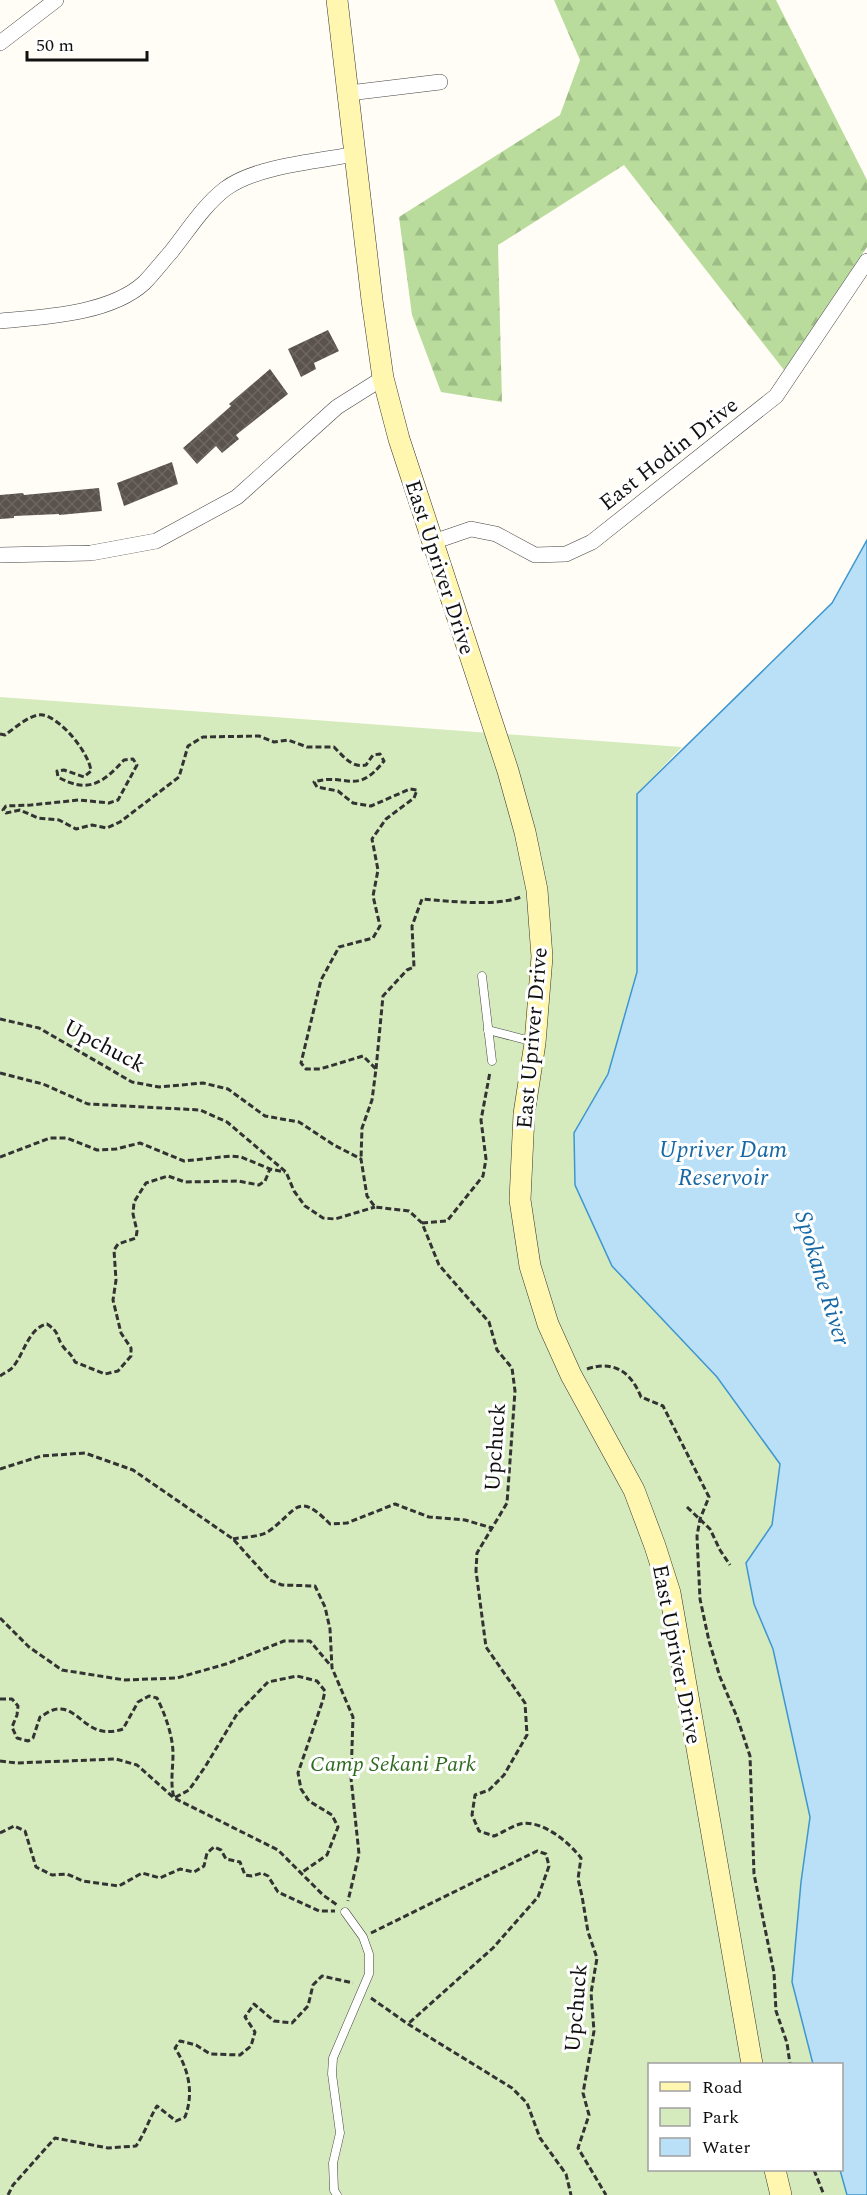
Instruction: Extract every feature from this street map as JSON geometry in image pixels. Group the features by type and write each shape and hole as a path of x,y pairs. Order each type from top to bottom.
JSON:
{"main road":[{"name":"East Upriver Drive","path":"337,0 383,378 399,439 508,771 525,832 537,890 542,957 535,1043 524,1114 520,1200 530,1266 548,1324 571,1375 634,1490 670,1593 752,2063"},
{"path":"776,2171 781,2195"}],"street":[{"path":"0,42 56,0"},
{"path":"349,93 440,82"},
{"path":"0,321 51,317 107,305 142,284 195,220 225,189 257,173 356,154"},
{"name":"East Hodin Drive","path":"433,542 471,529 496,534 535,555 566,554 592,542 776,396 867,261"},
{"path":"0,555 91,553 156,541 237,497 336,407 383,378"}],"lane":[{"path":"482,976 492,1061"},
{"path":"488,1030 535,1043"},
{"path":"337,2195 334,2190 333,2163 340,2133 332,2074 333,2058 361,1988 369,1974 369,1954 363,1937 345,1912"}],"path":[{"path":"0,734 5,735 34,716 43,716 62,724 90,761 91,771 84,777 64,770 57,771 58,777 66,782 90,786 109,776 124,760 133,759 137,765 118,800 109,803 79,800 6,806 3,810 6,813 20,810 38,818 59,820 76,829 92,825 107,828 120,822 179,777 188,746 203,737 258,736 274,742 288,740 307,747 334,747 351,763 359,766 366,765 373,755 380,754 384,761 373,775 355,782 321,780 314,782 317,787 338,791 353,803 371,806 410,789 417,790 414,798 386,819 372,839 378,870 373,896 380,926 374,938 339,947 321,980 301,1063 306,1069 320,1069 363,1056 376,1069"},
{"path":"375,1207 367,1196 361,1159 362,1128 372,1100 383,996 407,970 414,967 412,926 422,899 491,902 517,898 537,890"},
{"name":"Upchuck","path":"0,1019 39,1028 132,1082 159,1087 203,1083 228,1089 265,1116 299,1122 334,1145 361,1159"},
{"path":"0,1073 43,1084 88,1104 200,1110 227,1122 286,1172 294,1191 305,1206 323,1218 335,1219 375,1207 409,1211 422,1223 447,1221 483,1176 486,1159 481,1120 492,1061"},
{"path":"0,1157 50,1138 67,1138 98,1150 116,1149 140,1143 184,1161 241,1157 270,1169 286,1172"},
{"path":"0,1376 12,1367 35,1330 47,1324 56,1330 63,1347 71,1352 75,1362 105,1374 118,1371 131,1356 131,1348 121,1333 113,1300 116,1280 114,1250 118,1244 136,1238 138,1231 133,1214 134,1202 146,1183 168,1176 185,1182 238,1181 259,1185 265,1181 270,1169"},
{"name":"Upchuck","path":"422,1223 439,1265 489,1322 497,1350 512,1368 515,1391 507,1503 477,1553 476,1571 486,1647 525,1703 527,1735 504,1775 489,1790 475,1795 472,1815 479,1831 494,1836 521,1823 540,1826 571,1844 580,1858 578,1879 588,1932 597,1958 591,1993 594,2031 583,2093 589,2115 578,2148 606,2195"},
{"path":"571,1375 604,1364 621,1370 635,1383 641,1397 663,1406 709,1497 700,1519 697,1536 696,1557 700,1599 720,1677 750,1756 754,1874 762,1903 774,1973 776,2011 787,2043 790,2063"},
{"path":"0,1469 41,1456 85,1453 133,1470 233,1539 270,1580 282,1585 315,1586 325,1607 330,1629 332,1668"},
{"path":"233,1539 268,1532 291,1510 304,1506 316,1510 330,1524 347,1523 395,1504 429,1517 465,1520 492,1528"},
{"path":"687,1507 710,1529 730,1565"},
{"path":"0,1618 29,1647 62,1670 125,1680 177,1678 226,1664 284,1641 310,1641 332,1668 353,1717 351,1778 359,1854 345,1912"},
{"path":"174,1798 189,1790 206,1767 237,1714 267,1682 297,1676 317,1682 325,1691 298,1773 301,1789 309,1801 332,1815 338,1827 327,1855 301,1873"},
{"path":"0,1700 12,1700 18,1706 12,1727 17,1738 28,1741 33,1737 40,1717 54,1709 67,1710 97,1731 113,1732 123,1729 138,1702 149,1696 157,1698 164,1711 173,1751 171,1786 174,1798"},
{"path":"0,1761 16,1763 116,1759 137,1765 174,1798 278,1850 323,1895 345,1912"},
{"path":"0,1833 14,1826 25,1831 36,1866 52,1875 67,1874 83,1881 119,1887 142,1874 160,1878 180,1869 194,1872 204,1866 207,1853 214,1847 221,1850 226,1859 240,1862 245,1875 252,1876 262,1873 268,1876 278,1892 319,1911 345,1912"},
{"path":"363,1937 537,1851 546,1854 549,1866 538,1897 493,1948 408,2024"},
{"path":"8,2195 20,2177 55,2138 108,2148 136,2146 157,2106 176,2121 185,2117 190,2102 190,2091 183,2061 175,2048 180,2041 196,2045 210,2054 240,2055 251,2046 255,2032 245,2017 254,2004 274,2021 292,2023 308,2006 313,1985 322,1976 357,1983 374,2001 512,2088 527,2103 540,2138 566,2174 571,2195"},
{"path":"815,2171 824,2195"}],"green space":[{"path":"554,0 776,0 867,180 867,247 784,370 624,165 498,245 502,402 441,392 412,315 399,217 560,115 580,60"},
{"name":"Camp Sekani Park","path":"0,697 682,747 637,794 637,972 608,1074 574,1133 717,1377 780,1464 772,1525 746,1563 754,1604 773,1649 810,1817 801,1882 792,1982 813,2063 648,2063 648,2171 840,2171 847,2195 0,2195"}],"water":[{"name":"Upriver Dam Reservoir","path":"867,540 867,2195 847,2195 840,2171 843,2171 843,2063 813,2063 792,1982 801,1882 810,1817 773,1649 754,1604 746,1563 772,1525 780,1464 717,1377 612,1266 575,1185 574,1133 608,1074 637,972 637,794 832,603"}],"building":[{"path":"328,330 339,351 314,363 316,369 301,377 288,349"},
{"path":"270,369 288,394 236,435 239,439 222,453 216,446 197,464 183,448"},
{"path":"172,462 178,484 124,506 117,483"},
{"path":"99,488 102,511 14,516 14,518 0,519 0,495"}],"water label":[{"name":"Spokane River","path":"823,1278"}]}
